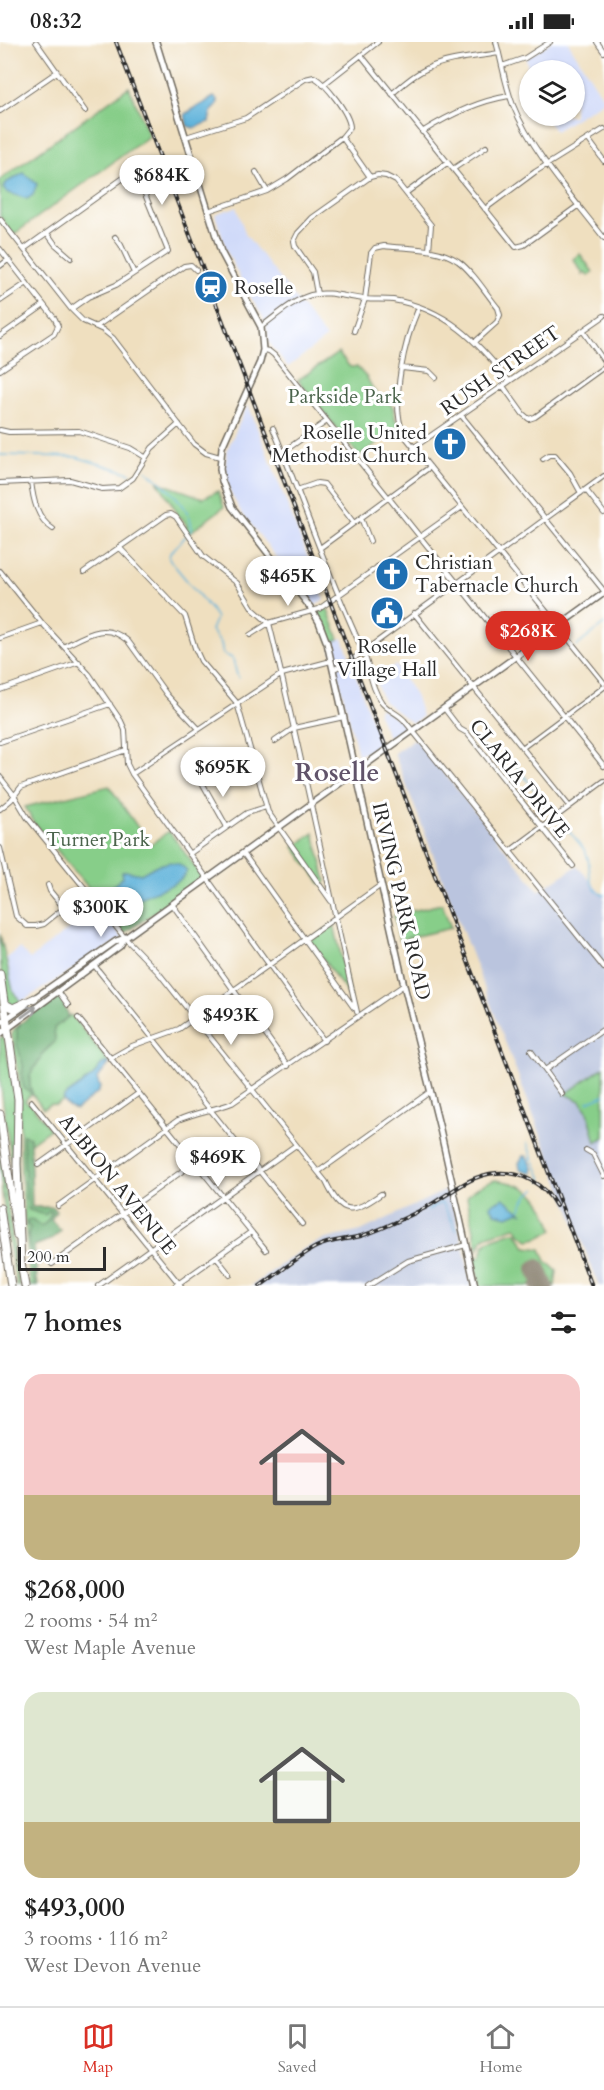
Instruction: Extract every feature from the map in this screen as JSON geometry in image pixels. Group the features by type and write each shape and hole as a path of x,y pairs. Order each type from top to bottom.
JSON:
{"highway":[{"path":"0,974 5,1004 3,1020 8,1028 18,1099 17,1164 21,1265"},
{"path":"5,1004 13,1008 35,998"},
{"path":"0,1114 25,1286"},
{"path":"0,1208 12,1286"}],"main road":[{"name":"IRVING PARK ROAD","path":"156,42 226,265 261,327 263,350 257,372 226,436 220,457 222,481 232,507 313,611 324,634 334,669 404,984 475,1286"},
{"path":"3,1020 116,941 125,938 604,592"},
{"path":"0,1034 120,946 125,938"}],"street":[{"path":"36,42 85,111"},
{"path":"323,85 378,42"},
{"path":"496,42 509,96 524,127 604,238"},
{"path":"502,66 525,58 550,42"},
{"path":"597,42 604,52"},
{"path":"392,94 417,74 431,67 500,53"},
{"path":"361,55 512,243 519,247 579,205"},
{"path":"0,111 57,72"},
{"path":"186,137 246,118 307,78 314,77 350,119 350,127 342,137 287,179 267,191 208,211"},
{"path":"422,132 458,112 488,100 509,96"},
{"path":"485,209 535,172 604,129"},
{"path":"342,137 370,177"},
{"path":"588,138 604,161"},
{"path":"453,169 486,147"},
{"path":"406,193 447,163"},
{"path":"24,249 129,174 136,172 168,251 110,288 84,299 71,309"},
{"path":"256,172 267,191"},
{"path":"317,294 313,272 295,246 296,235 312,219 370,177 386,176 396,181 406,193 430,225 429,250"},
{"path":"0,219 71,309 83,321 97,326 113,338 198,448 220,457"},
{"path":"46,232 71,258"},
{"path":"115,237 134,273"},
{"path":"354,332 365,299 371,253 375,248 384,246 429,250 451,257 464,267 498,308 500,317 476,341"},
{"path":"0,249 57,321 54,334 0,370"},
{"path":"0,266 9,260"},
{"path":"97,326 184,266 191,265 196,270"},
{"path":"0,301 27,283"},
{"path":"261,327 301,299 317,294 394,300 419,307 448,321 476,341 509,381"},
{"path":"0,336 44,305"},
{"path":"419,307 410,328 398,395 398,414 402,431 413,448 604,685 522,748"},
{"name":"RUSH STREET","path":"413,448 604,316"},
{"path":"583,331 604,361"},
{"path":"263,350 274,355 604,766"},
{"path":"503,386 529,419 536,417 604,367"},
{"path":"402,368 431,372 436,378"},
{"path":"461,415 604,592"},
{"path":"283,452 327,421"},
{"path":"0,483 70,480 102,489 116,489 133,478 145,457 179,424"},
{"path":"273,428 350,626 370,668 374,686 381,701 385,707 399,715 604,968"},
{"path":"0,430 9,432 79,431 127,447 145,457"},
{"path":"543,459 549,454 555,455 604,513"},
{"path":"320,548 430,468"},
{"path":"334,669 352,659 604,476"},
{"path":"31,481 34,500 39,512 45,523 53,529"},
{"path":"297,490 316,483 324,484 354,523"},
{"path":"250,635 269,623 313,611 338,596 462,507"},
{"path":"84,572 166,515 171,514 176,517 203,556 237,583 253,609 269,623 358,1014"},
{"path":"361,518 370,541"},
{"path":"119,547 160,592 183,612 201,661 237,703 266,807 331,901"},
{"path":"377,567 390,583"},
{"path":"0,572 42,623 79,662 110,704 123,725 127,764 132,774 324,1041"},
{"path":"414,613 569,806"},
{"path":"0,638 42,623"},
{"path":"65,646 99,631 122,636 167,694 199,729"},
{"path":"132,774 282,674 332,661"},
{"path":"0,690 79,662"},
{"path":"0,742 110,704"},
{"name":"CLARIA DRIVE","path":"444,708 573,866"},
{"path":"275,741 294,728 344,716"},
{"path":"0,809 26,785 126,750"},
{"path":"0,777 27,817 125,938 158,972 318,1172 336,1200 345,1208 360,1208 381,1194"},
{"path":"200,779 227,827"},
{"path":"510,851 604,781"},
{"path":"189,854 250,811 266,807"},
{"path":"0,848 16,916 27,926 44,924 86,890"},
{"path":"243,853 358,1014"},
{"path":"111,1058 132,1046 175,1032 382,884"},
{"path":"48,885 64,908"},
{"path":"172,904 288,1066"},
{"path":"94,965 302,1224"},
{"path":"58,1206 167,1127 195,1112 232,1103 253,1091 358,1014 404,984"},
{"path":"58,991 68,1005"},
{"path":"78,1018 266,1250"},
{"path":"545,1070 604,1029"},
{"path":"531,1051 562,1094"},
{"path":"318,1172 430,1091"},
{"path":"38,1165 139,1093"},
{"name":"ALBION AVENUE","path":"31,1101 151,1248 178,1285"},
{"path":"98,1286 296,1145"},
{"path":"586,1150 593,1154 604,1176"},
{"path":"52,1264 195,1162"},
{"path":"178,1285 251,1232"},
{"path":"368,1286 408,1261 466,1245"},
{"path":"216,1257 230,1275"}],"shaded area":[{"path":"551,42 568,42 579,60 526,60 526,58"},
{"path":"585,69 604,99 585,113"},
{"path":"552,126 563,126 555,131"},
{"path":"236,207 246,235 326,338 288,367 269,342 263,317 226,250 215,214"},
{"path":"248,404 324,599 315,606 241,512 229,490 225,467 227,450"},
{"path":"343,638 381,747 358,755 330,643"},
{"path":"396,665 416,697 422,717 412,723 383,701 374,676"},
{"path":"380,707 402,722 405,728 403,732 390,737 387,735 379,716"},
{"path":"414,739 420,743 539,891 577,866 604,896 604,1067 566,1094 580,1101 588,1112 596,1142 604,1137 604,1286 599,1286 394,753"},
{"path":"99,906 123,938 21,1002 13,991 7,958 20,948 30,959"},
{"path":"450,1188 472,1286 251,1286 303,1249 322,1240 361,1231"}],"green space":[{"path":"129,87 149,136 13,235 0,216 0,180"},
{"path":"580,254 593,272 588,276 585,273 582,275 573,259"},
{"name":"Parkside Park","path":"338,353 350,367 357,367 367,378 374,391 393,407 396,422 399,422 401,429 397,433 395,430 359,456 298,380"},
{"path":"158,482 203,498 218,491 224,507 188,534 184,528 187,526 181,517 178,518 177,512"},
{"path":"325,608 328,610 339,639 330,643 318,613"},
{"name":"Turner Park","path":"109,786 150,845 169,831 202,876 201,879 125,933 34,823 25,807"},
{"path":"314,833 326,881 324,885 294,847"},
{"path":"442,904 451,928 399,940 394,915"},
{"path":"334,924 350,997 310,941"},
{"path":"0,934 13,991 21,1002 12,1006 8,1001 3,983"},
{"path":"55,996 60,997 69,1016 54,1028 55,1041 41,1055 41,1059 32,1072 30,1084 33,1095 24,1088 17,1029 21,1023"},
{"path":"71,1015 109,1062 102,1064 93,1076 56,1105 51,1104 43,1109 33,1095 25,1101 32,1106 50,1129 29,1144 30,1137 23,1135 26,1198 29,1210 52,1212 45,1224 27,1225 30,1227 28,1235 35,1286 30,1286 21,1176 19,1080 12,1035 14,1029 21,1023 17,1038 23,1063 22,1079 32,1093 29,1083 32,1071 41,1059 41,1055 55,1042 54,1028"},
{"path":"4,1036 16,1106 17,1202 0,1081 0,1038"},
{"path":"604,1067 604,1137 596,1142 588,1112 580,1101 566,1094"},
{"path":"23,1135 30,1137 32,1207 54,1207 56,1212 51,1220 61,1230 52,1239 34,1246 38,1286 35,1286 28,1235 30,1227 27,1221 30,1219 41,1226 47,1222 52,1212 45,1215 29,1210 26,1198"},
{"path":"0,1151 20,1286 17,1286 5,1218"},
{"path":"495,1180 518,1185 533,1194 544,1208 552,1231 529,1240 515,1227 485,1237 478,1250 467,1197 476,1189"},
{"path":"516,1232 526,1247 541,1249 546,1261 557,1271 555,1286 551,1286 543,1266 531,1270 535,1283 527,1286 480,1286 474,1256 480,1257 488,1241"}],"water":[{"path":"214,97 218,100 217,106 211,112 209,122 194,128 187,126 185,114"},
{"path":"24,173 37,184 33,195 27,199 6,192 3,188 7,182"},
{"path":"170,862 179,864 187,870 184,876 137,900 136,910 130,919 124,916 110,894 113,886 123,877 122,872 141,874 155,866"},
{"path":"109,1062 97,1079 100,1088 98,1092 76,1110 68,1107 63,1101 64,1097 93,1076 102,1064"},
{"path":"523,1156 526,1156 530,1162 533,1173 520,1169 519,1163"},
{"path":"503,1198 523,1213 519,1211 508,1216 495,1213 490,1205"}],"waterway":[{"path":"0,455 76,457 130,473"},
{"path":"146,470 169,489 184,506 189,515 190,532"},
{"path":"186,536 170,553 169,559 212,611 216,618 211,630 221,643 223,654 232,658 239,678"},
{"path":"577,646 604,624"},
{"path":"513,761 552,813"},
{"path":"558,820 584,849 593,886 604,895"},
{"path":"588,1102 604,1095"},
{"path":"527,1143 532,1157 530,1160"},
{"path":"532,1157 542,1179 541,1182"},
{"path":"520,1210 527,1196 536,1189"},
{"path":"428,1210 440,1203 443,1204 458,1230"}],"taxiway":[{"path":"534,1286 542,1283"}],"runway":[{"path":"537,1269 544,1286"}],"railway":[{"path":"116,42 592,1286"},
{"path":"260,1286 316,1247 383,1228 429,1206 475,1178 485,1175 506,1173 531,1180 545,1191 556,1206"}],"place":[{"name":"Roselle","path":"211,287"},
{"name":"Roselle United Methodist Church","path":"450,444"},
{"name":"Christian Tabernacle Church","path":"392,574"},
{"name":"Roselle Village Hall","path":"387,613"}],"district":[{"name":"Roselle","path":"337,772"}]}
